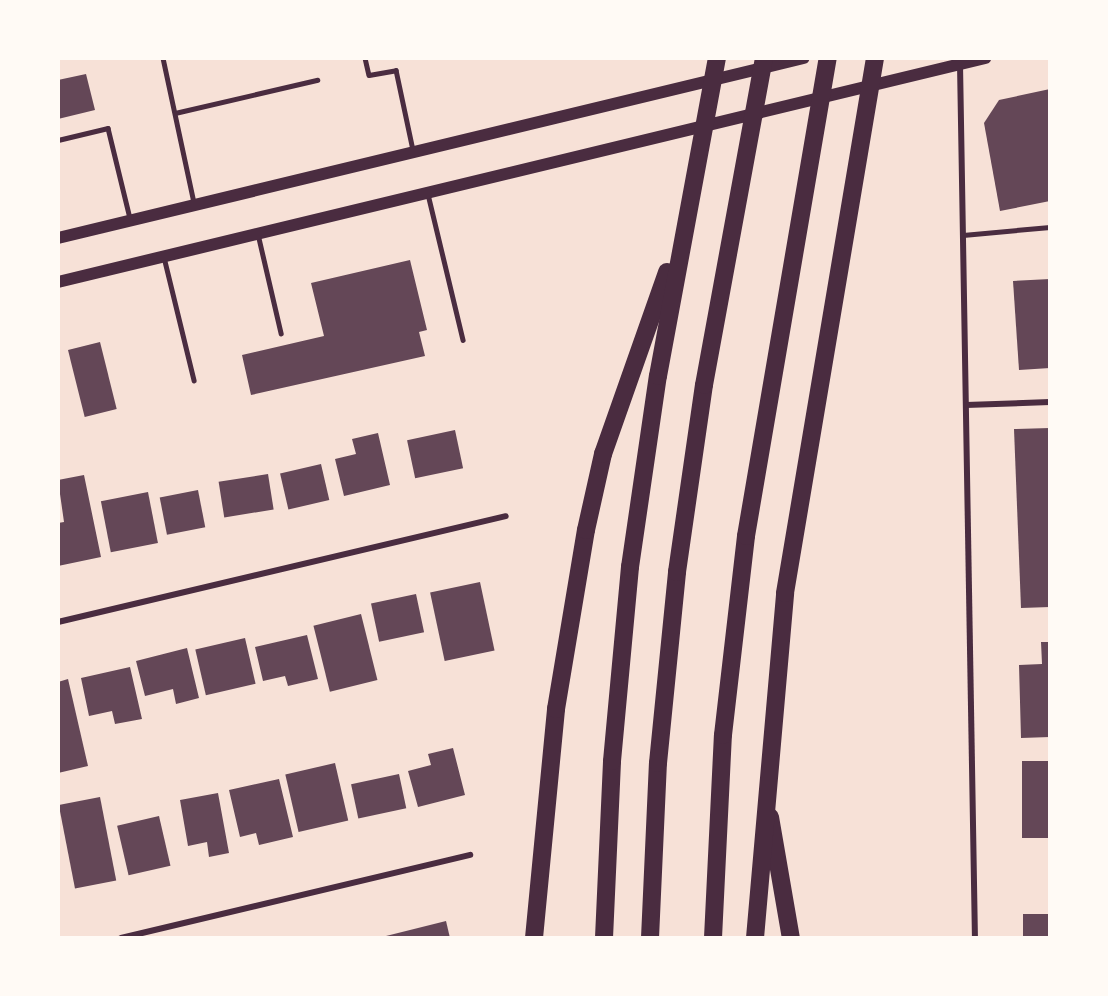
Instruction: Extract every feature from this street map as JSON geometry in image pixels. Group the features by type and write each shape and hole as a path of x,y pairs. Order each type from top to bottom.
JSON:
{"highway":[{"path":"604,938 612,761 630,567 689,210 717,58"},
{"path":"650,938 658,763 677,572 764,58"},
{"path":"713,938 735,625 828,58"},
{"path":"755,938 765,789 790,559 875,58"},
{"path":"534,938 555,719 586,530 603,454 689,210"},
{"path":"765,789 791,938"}],"main road":[{"path":"58,238 804,58"},
{"path":"58,282 985,58"}],"street":[{"path":"960,64 975,938"},
{"path":"966,405 1050,402"},
{"path":"58,622 506,516"},
{"path":"121,938 470,855"}],"lane":[{"path":"163,58 195,205"},
{"path":"365,58 369,75 396,70 414,153"},
{"path":"175,113 317,80"},
{"path":"58,140 108,128 130,221"},
{"path":"428,193 463,340"},
{"path":"963,235 1050,227"},
{"path":"258,234 282,333"},
{"path":"164,257 194,380"}],"building":[{"path":"86,74 95,110 58,119 58,80"},
{"path":"1050,89 1050,201 1000,211 984,123 999,100"},
{"path":"410,260 427,330 419,332 425,356 251,395 242,355 324,336 311,283"},
{"path":"1050,279 1050,368 1019,370 1013,281"},
{"path":"100,342 117,409 85,417 68,350"},
{"path":"1050,428 1050,607 1021,608 1014,429"},
{"path":"455,430 463,468 415,478 407,440"},
{"path":"378,433 390,485 344,496 335,459 356,454 352,439"},
{"path":"321,464 329,500 288,509 280,473"},
{"path":"268,474 274,510 224,517 219,482"},
{"path":"84,475 101,557 58,566 58,523 64,522 58,480"},
{"path":"198,490 205,527 167,535 160,497"},
{"path":"148,492 158,543 111,552 101,501"},
{"path":"480,582 495,650 445,661 430,593"},
{"path":"416,594 424,632 379,642 371,604"},
{"path":"361,614 377,680 330,692 313,626"},
{"path":"307,635 318,679 288,686 285,676 263,681 255,647"},
{"path":"245,638 256,684 206,695 195,649"},
{"path":"1041,642 1050,642 1050,737 1021,738 1019,665 1042,664"},
{"path":"187,648 199,698 176,704 173,689 145,696 136,661"},
{"path":"130,667 142,719 115,724 112,711 89,716 81,678"},
{"path":"68,679 88,766 58,773 58,682"},
{"path":"453,748 465,795 418,807 408,771 431,765 428,754"},
{"path":"1022,761 1050,761 1050,838 1022,838"},
{"path":"335,763 348,820 299,832 285,774"},
{"path":"399,774 406,808 358,818 351,784"},
{"path":"279,779 293,837 259,845 256,833 240,837 229,790"},
{"path":"218,793 229,853 209,857 207,842 188,846 180,800"},
{"path":"100,797 116,880 75,888 59,805"},
{"path":"159,816 170,866 129,875 117,826"},
{"path":"1023,914 1050,914 1050,938 1023,938"},
{"path":"446,921 450,938 382,938 382,937"}]}
